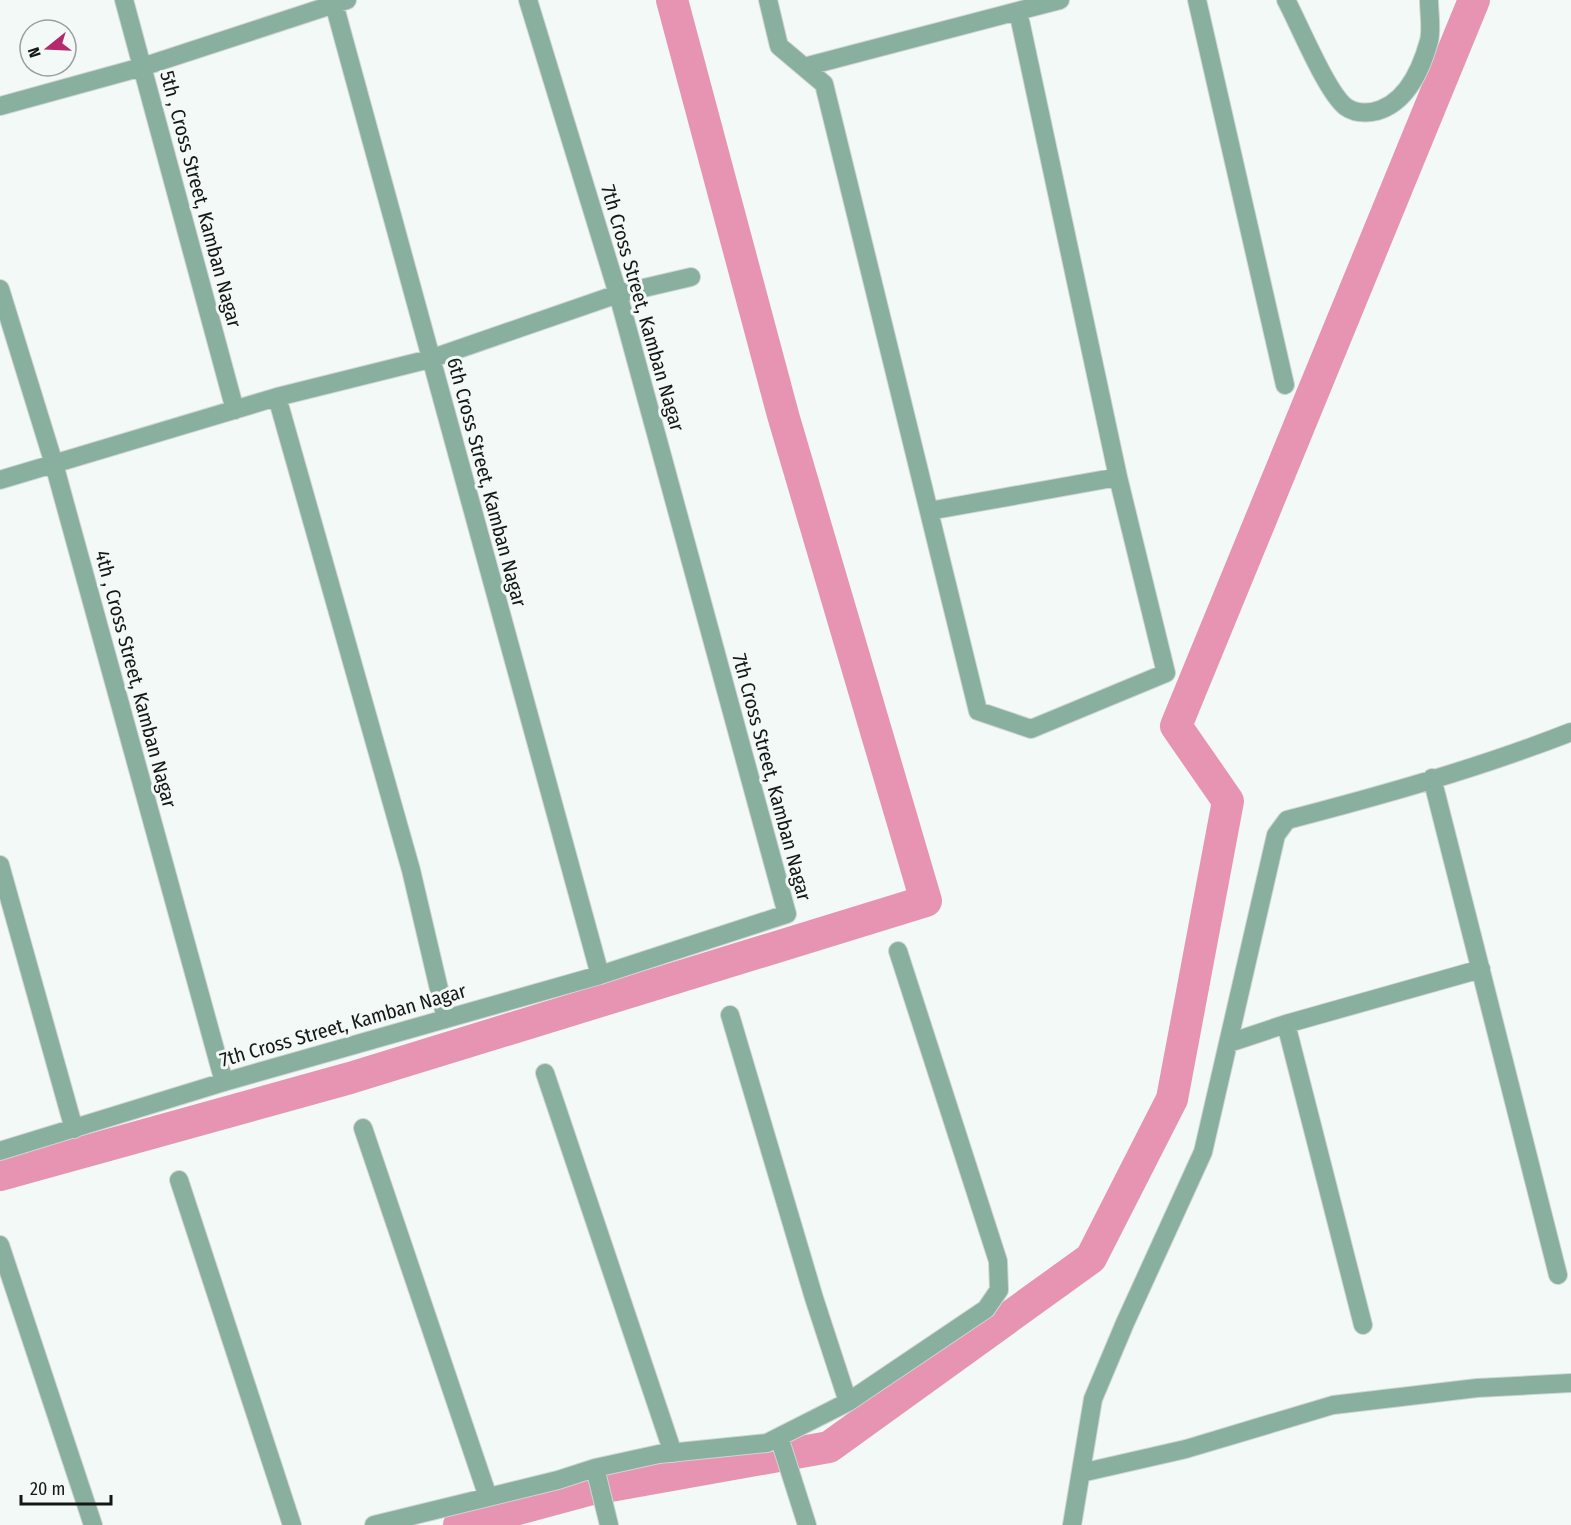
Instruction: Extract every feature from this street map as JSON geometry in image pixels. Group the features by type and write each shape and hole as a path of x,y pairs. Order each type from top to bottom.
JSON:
{"street":[{"name":"5th , Cross Street, Kamban Nagar","path":"124,0 235,410"},
{"name":"7th Cross Street, Kamban Nagar","path":"0,1151 224,1082 600,975 787,914 618,294 528,0"},
{"path":"768,0 779,46 824,84 978,711 1030,729 1166,673 1118,477 1018,11"},
{"path":"804,67 1060,0"},
{"path":"1197,0 1285,385"},
{"path":"1286,0 1332,90 1346,107 1361,114 1384,110 1405,92 1419,70 1430,39 1429,0"},
{"path":"0,106 142,67 338,1"},
{"name":"6th Cross Street, Kamban Nagar","path":"338,1 430,359 600,975"},
{"path":"0,480 277,397 430,359 618,294 692,277"},
{"name":"4th , Cross Street, Kamban Nagar","path":"0,289 54,464 224,1082"},
{"path":"277,397 411,870 446,1019"},
{"path":"929,511 1118,477"},
{"path":"1072,1525 1093,1399 1203,1152 1276,835 1287,820 1360,801 1506,757 1571,732"},
{"path":"1432,778 1558,1275"},
{"path":"0,865 74,1129"},
{"path":"374,1525 425,1519 488,1497 595,1468 673,1453 767,1443 848,1402 986,1309 999,1290 998,1261 898,951"},
{"path":"1229,1043 1287,1024 1481,969"},
{"path":"730,1015 814,1298 848,1402"},
{"path":"1287,1024 1363,1325"},
{"path":"545,1073 673,1453"},
{"path":"363,1128 488,1497"},
{"path":"179,1180 292,1525"},
{"path":"0,1245 93,1525"},
{"path":"1081,1473 1186,1449 1333,1405 1477,1388 1571,1383"},
{"path":"779,1437 807,1525"},
{"path":"595,1468 608,1521"}],"waterway":[{"path":"0,1175 350,1078 926,901 783,415 672,0"},
{"path":"459,1525 588,1490 829,1447 1091,1258 1172,1099 1228,801 1176,726 1474,0"}]}
